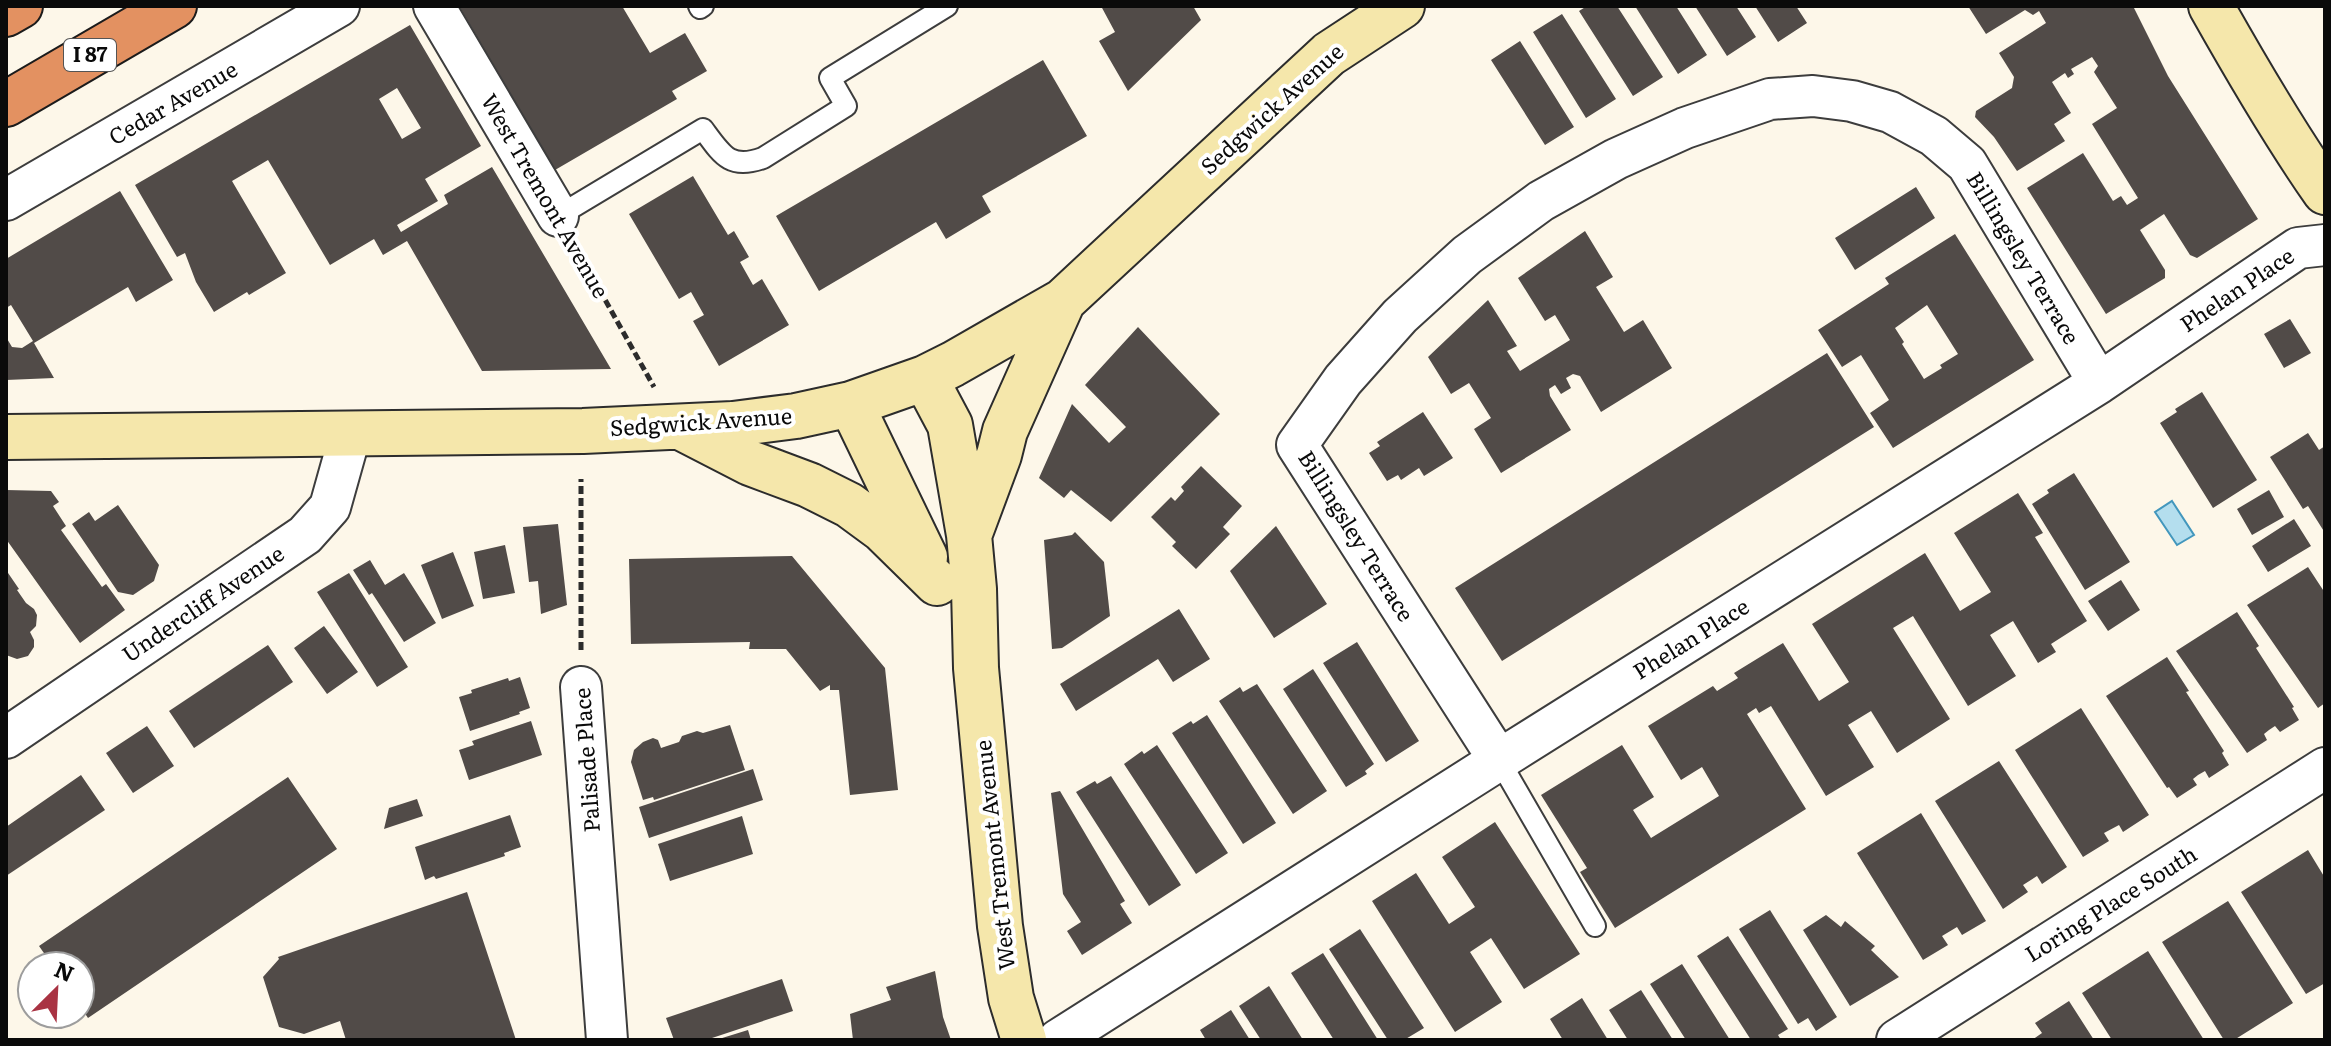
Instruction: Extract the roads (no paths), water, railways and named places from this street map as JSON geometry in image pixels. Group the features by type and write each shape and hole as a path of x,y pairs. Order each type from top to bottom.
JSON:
{"highway":[{"path":"6,14 20,6"},
{"name":"I 87","path":"6,104 174,6"}],"main road":[{"name":"Sedgwick Avenue","path":"6,437 583,431 733,424 851,404 925,378 1063,301 1329,54 1402,6"},
{"path":"2219,9 2264,99 2325,192"},
{"path":"969,535 1005,431 1063,301"},
{"name":"West Tremont Avenue","path":"925,378 950,425 969,535 976,668 1004,961 1024,1040"},
{"name":"West Tremont Avenue","path":"851,404 976,668"},
{"path":"679,427 750,463 809,485 849,505 883,530 937,583"}],"street":[{"name":"Cedar Avenue","path":"6,200 339,6"},
{"name":"West Tremont Avenue","path":"434,6 558,216"},
{"name":"Billingsley Terrace","path":"1499,760 1297,445 1343,380 1400,316 1467,255 1541,201 1616,159 1685,128 1770,99 1813,96 1852,101 1890,112 1934,136 1967,164 2099,383"},
{"name":"Phelan Place","path":"1058,1040 2099,383 2298,248 2325,245"},
{"name":"Undercliff Avenue","path":"6,738 305,535 330,507 351,432"},
{"name":"Palisade Place","path":"581,687 607,1040"},
{"name":"Loring Place South","path":"1897,1040 2325,768"}],"lane":[{"path":"558,216 703,129 719,150 738,163 763,158 846,106 830,78 947,6"},
{"path":"1499,760 1595,926"}],"water":[{"path":"2172,501 2194,535 2177,545 2155,512"}]}
